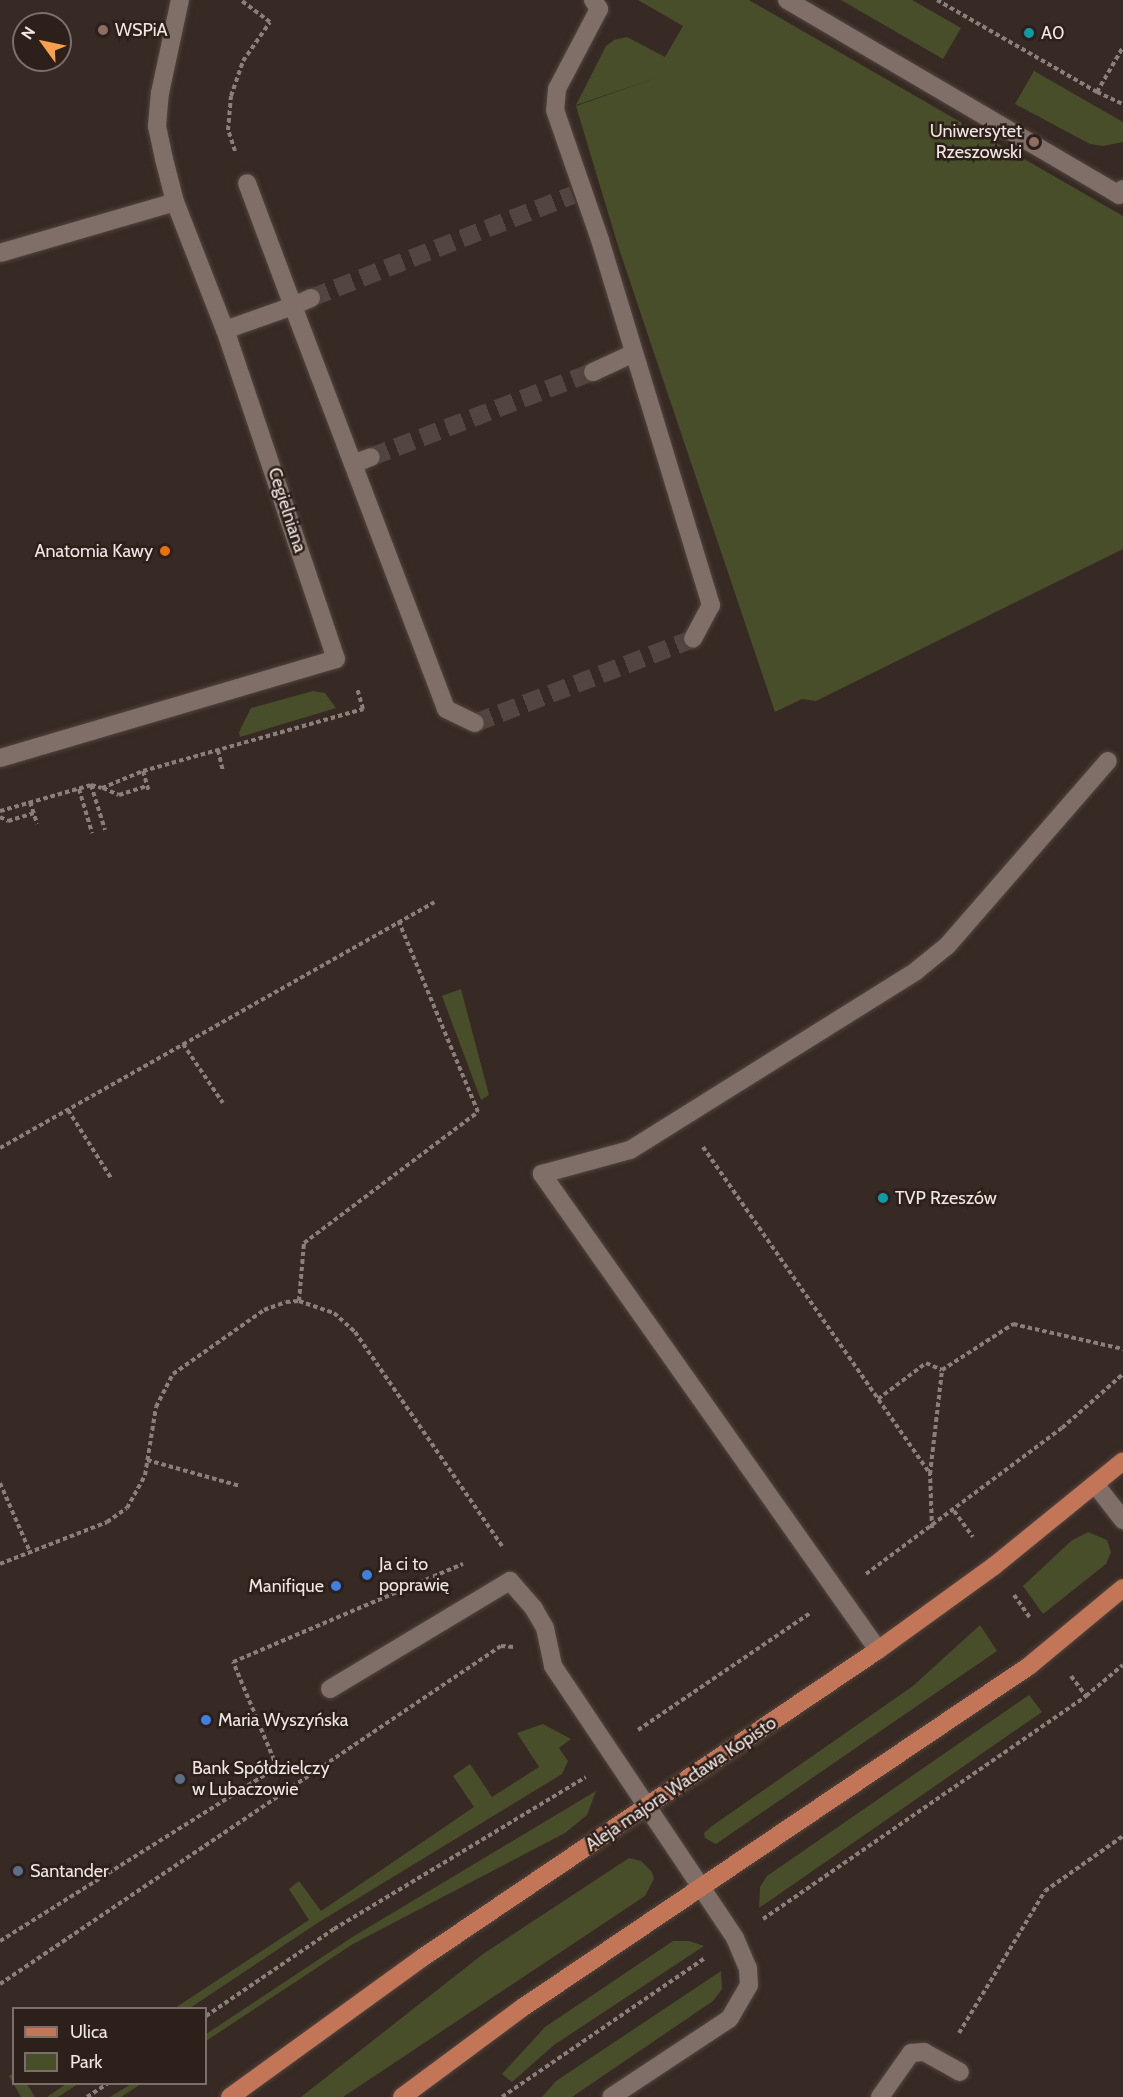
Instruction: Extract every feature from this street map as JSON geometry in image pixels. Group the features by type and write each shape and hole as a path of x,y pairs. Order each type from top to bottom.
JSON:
{"main road":[{"name":"Aleja majora Wacława Kopisto","path":"230,2097 422,1958 878,1650 994,1566 1123,1461"},
{"path":"402,2097 522,2008 1029,1665 1123,1588"}],"street":[{"name":"Cegielniana","path":"0,758 336,658 225,330 175,202 158,126 171,27 180,0"},
{"path":"592,0 599,9 557,88 555,110 577,193 634,352 711,605 693,639"},
{"path":"788,0 1122,194"},
{"path":"247,183 446,709 475,723"},
{"path":"0,253 175,202"},
{"path":"225,330 311,298"},
{"path":"593,372 634,352"},
{"path":"353,464 371,457"},
{"path":"878,1650 781,1518 542,1174 630,1150 916,971 947,946 1108,761"},
{"path":"1095,1484 1123,1520"},
{"path":"330,1689 510,1581 545,1628 553,1666 743,1952 749,1984 742,2001 729,2019 611,2097"},
{"path":"880,2097 911,2053 924,2052 960,2072"}],"path":[{"path":"241,0 270,22 243,61 231,96 228,130 247,183"},
{"path":"937,0 1097,92 1123,104"},
{"path":"1097,92 1123,47"},
{"path":"102,788 143,771 363,709 355,682"},
{"path":"218,750 223,771"},
{"path":"143,771 149,792"},
{"path":"0,811 91,786 119,795 147,786"},
{"path":"91,786 105,830"},
{"path":"79,789 93,833"},
{"path":"30,802 37,824"},
{"path":"0,817 8,821 34,813"},
{"path":"0,1148 434,902"},
{"path":"299,1301 304,1243 478,1112 399,922"},
{"path":"183,1044 223,1103"},
{"path":"67,1110 111,1178"},
{"path":"683,1118 930,1474"},
{"path":"0,1564 107,1522 127,1508 145,1475 156,1407 173,1374 264,1310 299,1301 334,1313 355,1332 503,1547 508,1557 510,1581"},
{"path":"942,1370 1013,1324 1123,1349"},
{"path":"878,1399 926,1362 942,1370"},
{"path":"932,1528 930,1474 942,1370"},
{"path":"632,1735 932,1528 1062,1428 1123,1374"},
{"path":"147,1460 240,1486"},
{"path":"0,1483 30,1552"},
{"path":"954,1511 1086,1696"},
{"path":"495,1551 503,1547"},
{"path":"0,1941 277,1767 233,1662 466,1563"},
{"path":"0,1984 501,1646 518,1647"},
{"path":"765,1918 1086,1696 1123,1665"},
{"path":"207,2015 334,1929 592,1773"},
{"path":"941,2062 1045,1891 1123,1836"},
{"path":"502,2097 711,1954"},
{"path":"87,2097 105,2085"}],"green space":[{"path":"638,0 749,0 1123,216 1123,549 816,701 802,699 775,712 618,246 576,106 656,78 576,105 606,46 614,40 627,37 665,57 683,26"},
{"path":"841,0 912,0 961,28 943,59"},
{"path":"1034,71 1123,122 1123,142 1103,146 1090,144 1015,104"},
{"path":"313,691 325,693 336,708 240,737 239,732 251,708"},
{"path":"461,989 489,1095 481,1100 442,996"},
{"path":"1088,1532 1107,1540 1111,1552 1106,1564 1043,1614 1023,1586 1071,1541"},
{"path":"980,1625 997,1651 716,1844 705,1838 704,1833 712,1826 913,1686"},
{"path":"1029,1695 1042,1712 759,1908 760,1887 767,1876"},
{"path":"543,1724 571,1739 559,1748 568,1761 562,1774 319,1922 192,2007 177,2007 309,1920 289,1889 299,1881 321,1911 474,1807 453,1776 470,1764 492,1797 539,1767 517,1733"},
{"path":"596,1791 587,1815 565,1833 353,1944 207,2040 207,2033 354,1936"},
{"path":"629,1858 641,1861 652,1872 654,1879 645,1896 343,2097 301,2097 483,1954"},
{"path":"673,1941 689,1941 704,1946 554,2045 512,2082 502,2074 545,2027"},
{"path":"721,1971 722,1989 713,2001 572,2097 542,2097 556,2081"},
{"path":"14,2085 28,2085 35,2097 21,2097"},
{"path":"65,2085 76,2085 58,2097 47,2097"},
{"path":"129,2085 139,2085 121,2097 110,2097"}],"tunnel":[{"path":"311,298 572,195"},
{"path":"371,457 593,372"},
{"path":"475,723 693,639"}],"place":[{"name":"WSPiA","path":"103,30"},
{"name":"A0","path":"1029,33"},
{"name":"Uniwersytet Rzeszowski","path":"1034,142"},
{"name":"Anatomia Kawy","path":"165,551"},
{"name":"TVP Rzeszów","path":"883,1198"},
{"name":"Ja ci to poprawię","path":"367,1575"},
{"name":"Manifique","path":"336,1586"},
{"name":"Maria Wyszyńska","path":"206,1720"},
{"name":"Bank Spółdzielczy w Lubaczowie","path":"180,1779"},
{"name":"Santander","path":"18,1871"}]}
